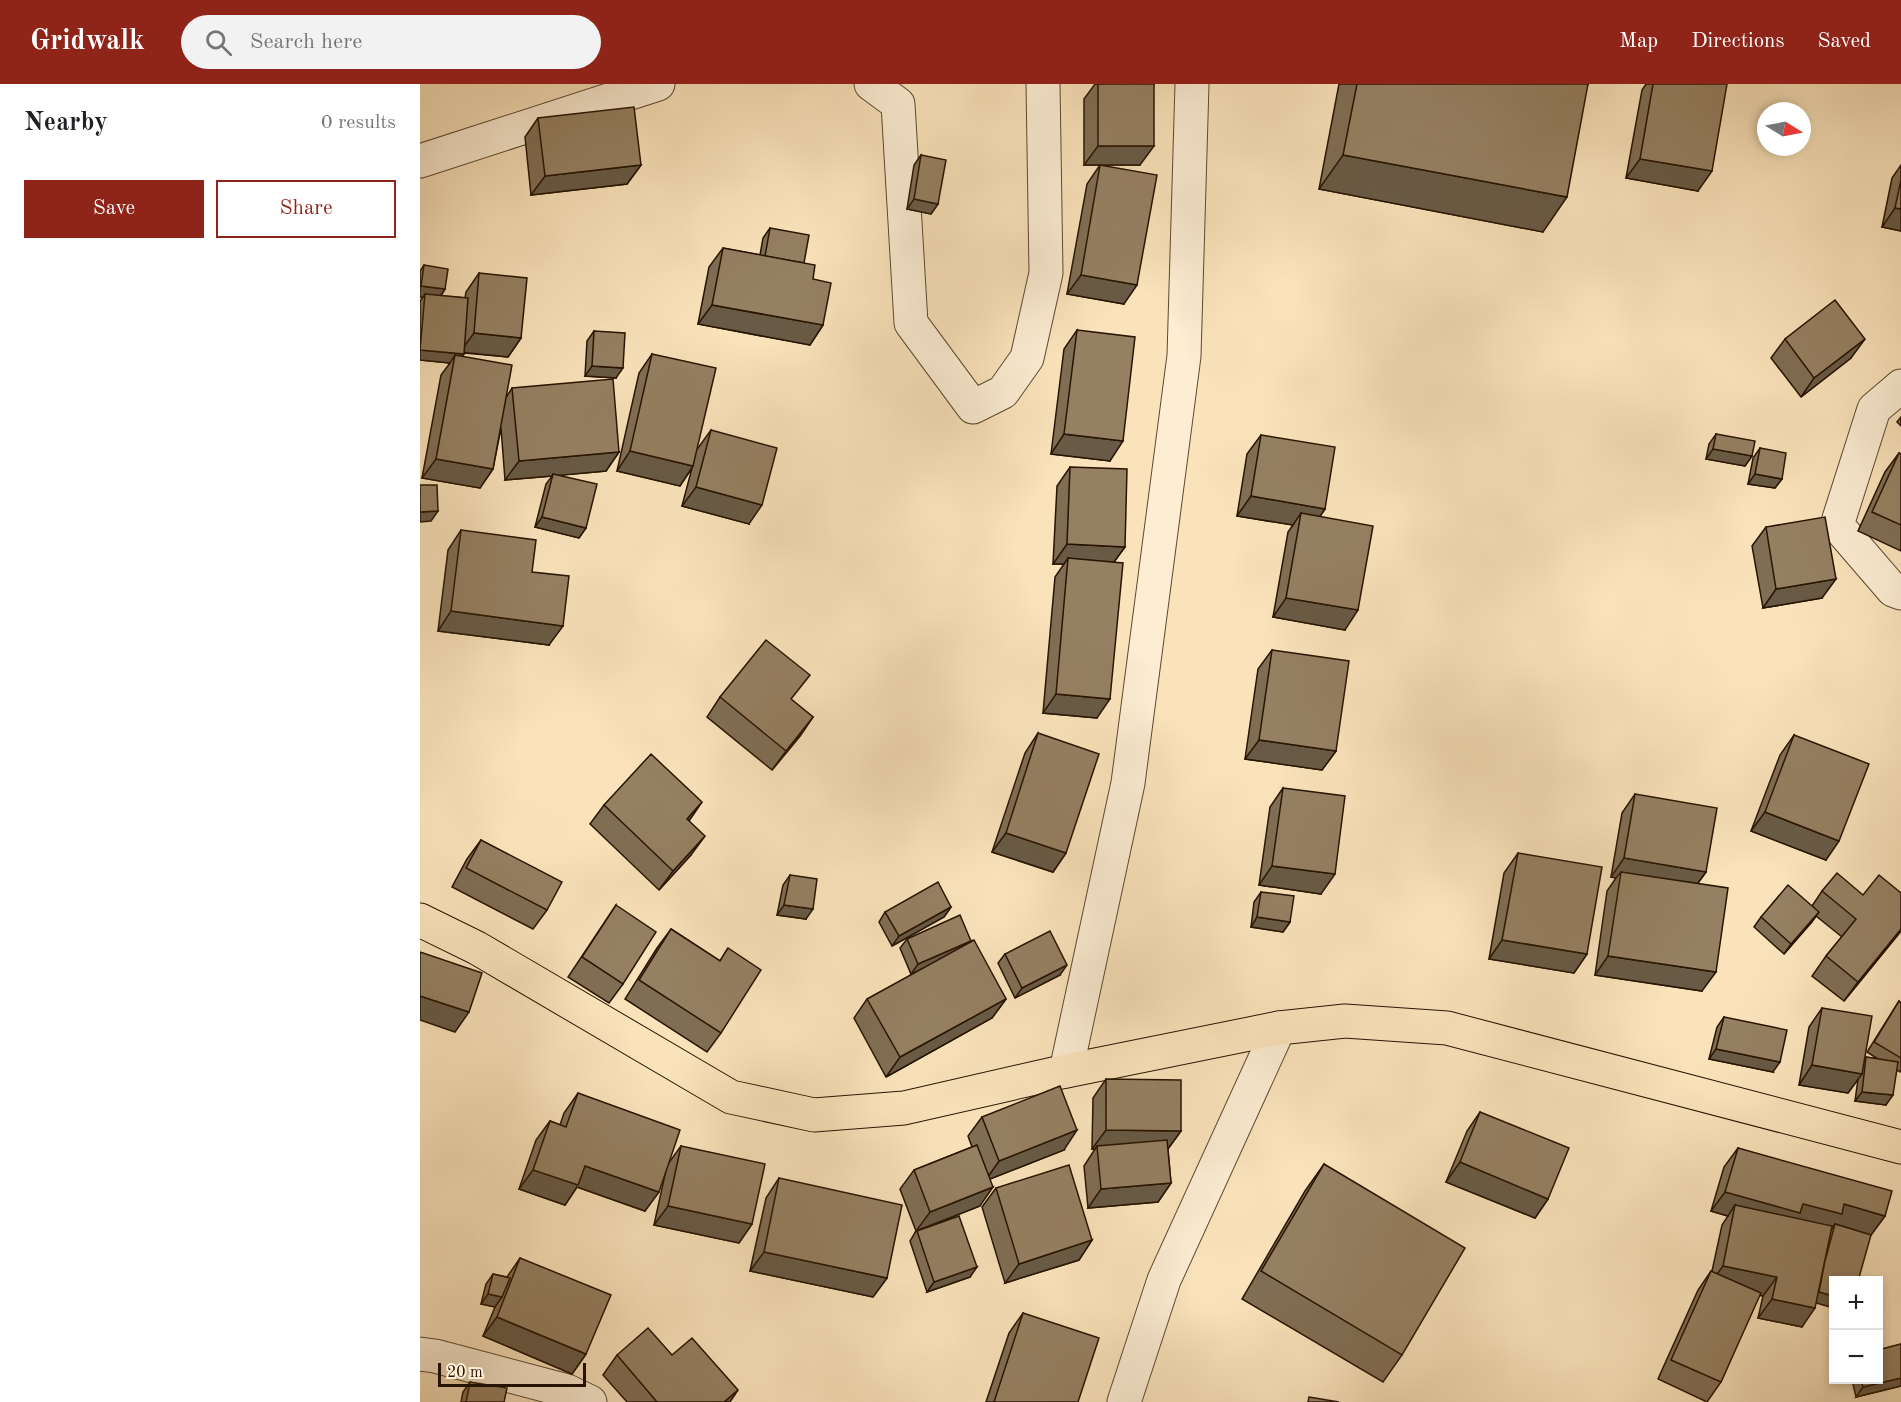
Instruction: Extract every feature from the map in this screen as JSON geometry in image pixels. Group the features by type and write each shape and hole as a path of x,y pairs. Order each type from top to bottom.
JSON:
{"highway":[{"path":"420,920 477,948 731,1096 814,1115 904,1108 1066,1071 1279,1028 1346,1021 1447,1028 1901,1147"}],"street":[{"path":"420,161 658,84"},
{"path":"871,84 898,104 911,323 972,407 1003,393 1027,358 1046,273 1043,84"},
{"path":"1066,1071 1128,783 1184,356 1192,84"},
{"path":"1901,386 1874,409 1837,525 1893,590 1901,593"},
{"path":"1124,1402 1164,1280 1279,1028"},
{"path":"420,1354 567,1391 590,1402"}],"building":[{"path":"1098,84 1154,84 1154,146 1098,146"},
{"path":"1357,84 1588,84 1567,197 1343,155"},
{"path":"1653,84 1727,84 1712,171 1640,159"},
{"path":"634,107 641,165 545,176 538,118"},
{"path":"921,155 946,160 938,204 914,199"},
{"path":"1100,165 1157,175 1137,285 1081,275"},
{"path":"1901,180 1901,209 1895,208"},
{"path":"770,228 809,235 804,263 765,256"},
{"path":"723,248 815,265 813,279 831,283 823,325 712,305"},
{"path":"424,265 448,269 445,289 421,286"},
{"path":"479,273 527,278 521,338 474,333"},
{"path":"425,294 468,298 464,354 420,350"},
{"path":"1835,300 1865,339 1814,378 1785,339"},
{"path":"1077,330 1135,337 1123,441 1064,434"},
{"path":"594,331 625,333 623,368 592,366"},
{"path":"652,354 716,368 693,466 630,451"},
{"path":"455,355 512,365 493,469 436,459"},
{"path":"613,379 619,452 519,461 512,388"},
{"path":"711,430 777,448 762,505 696,487"},
{"path":"1716,434 1755,441 1752,456 1713,449"},
{"path":"1261,435 1335,447 1325,509 1251,496"},
{"path":"1760,448 1786,453 1782,479 1755,474"},
{"path":"1899,453 1901,454 1901,525 1872,512"},
{"path":"1070,467 1127,469 1125,547 1067,544"},
{"path":"553,474 597,484 586,528 542,517"},
{"path":"420,485 437,485 438,511 420,512"},
{"path":"1301,513 1373,526 1358,610 1286,598"},
{"path":"1825,517 1836,579 1776,589 1766,527"},
{"path":"461,530 536,540 532,572 569,576 563,626 451,611"},
{"path":"1068,558 1123,563 1110,699 1056,694"},
{"path":"766,640 810,675 791,699 813,717 786,751 720,697"},
{"path":"1272,650 1349,661 1336,751 1259,740"},
{"path":"1038,733 1099,754 1066,853 1006,833"},
{"path":"1794,735 1869,764 1839,841 1765,812"},
{"path":"651,754 702,802 687,819 705,836 673,871 604,805"},
{"path":"1283,788 1345,796 1335,874 1272,866"},
{"path":"1635,794 1717,808 1706,872 1624,858"},
{"path":"481,840 562,882 547,910 466,868"},
{"path":"1518,853 1602,867 1587,954 1502,940"},
{"path":"1621,872 1728,888 1716,972 1608,956"},
{"path":"1837,873 1863,895 1879,875 1901,893 1901,929 1858,982 1826,956 1856,919 1822,891"},
{"path":"790,875 817,879 813,909 784,905"},
{"path":"938,882 951,907 899,936 885,912"},
{"path":"1788,885 1819,912 1791,944 1761,917"},
{"path":"1261,892 1294,896 1290,922 1257,917"},
{"path":"616,905 656,932 623,984 582,957"},
{"path":"960,915 971,941 918,964 907,939"},
{"path":"671,929 720,961 728,948 761,970 721,1033 639,980"},
{"path":"1050,931 1067,965 1022,988 1005,954"},
{"path":"974,940 1006,999 900,1057 867,999"},
{"path":"420,952 482,973 469,1012 420,996"},
{"path":"1899,1001 1901,1003 1901,1058 1874,1042"},
{"path":"1822,1008 1872,1016 1862,1074 1812,1065"},
{"path":"1724,1017 1787,1030 1780,1062 1716,1049"},
{"path":"1866,1057 1898,1062 1893,1095 1862,1092"},
{"path":"1106,1079 1181,1080 1181,1131 1106,1130"},
{"path":"1060,1086 1077,1130 999,1161 982,1117"},
{"path":"578,1093 680,1130 659,1192 585,1166 578,1185 533,1170 550,1121 566,1127"},
{"path":"1480,1112 1569,1148 1548,1199 1460,1162"},
{"path":"1167,1140 1171,1183 1101,1189 1097,1146"},
{"path":"977,1145 993,1187 930,1212 914,1170"},
{"path":"681,1146 765,1164 752,1224 668,1206"},
{"path":"1738,1148 1892,1191 1885,1216 1844,1204 1842,1214 1803,1204 1800,1213 1725,1192"},
{"path":"1324,1164 1465,1248 1402,1355 1261,1271"},
{"path":"1069,1165 1092,1240 1019,1264 996,1188"},
{"path":"779,1178 902,1205 887,1278 764,1252"},
{"path":"1735,1205 1832,1226 1815,1308 1772,1299 1777,1277 1723,1266"},
{"path":"959,1216 977,1267 934,1282 917,1231"},
{"path":"1835,1224 1871,1235 1859,1276 1829,1276 1829,1295 1819,1292"},
{"path":"520,1258 611,1295 586,1354 497,1317"},
{"path":"1711,1271 1761,1293 1721,1382 1671,1360"},
{"path":"493,1274 510,1278 502,1297 488,1294"},
{"path":"1023,1313 1099,1338 1078,1402 994,1402"},
{"path":"648,1328 672,1355 692,1338 738,1390 724,1402 657,1402 617,1355"},
{"path":"1901,1344 1901,1378 1883,1382 1883,1349"},
{"path":"470,1382 507,1388 504,1402 466,1402"},
{"path":"1309,1397 1339,1402 1308,1402"}]}
